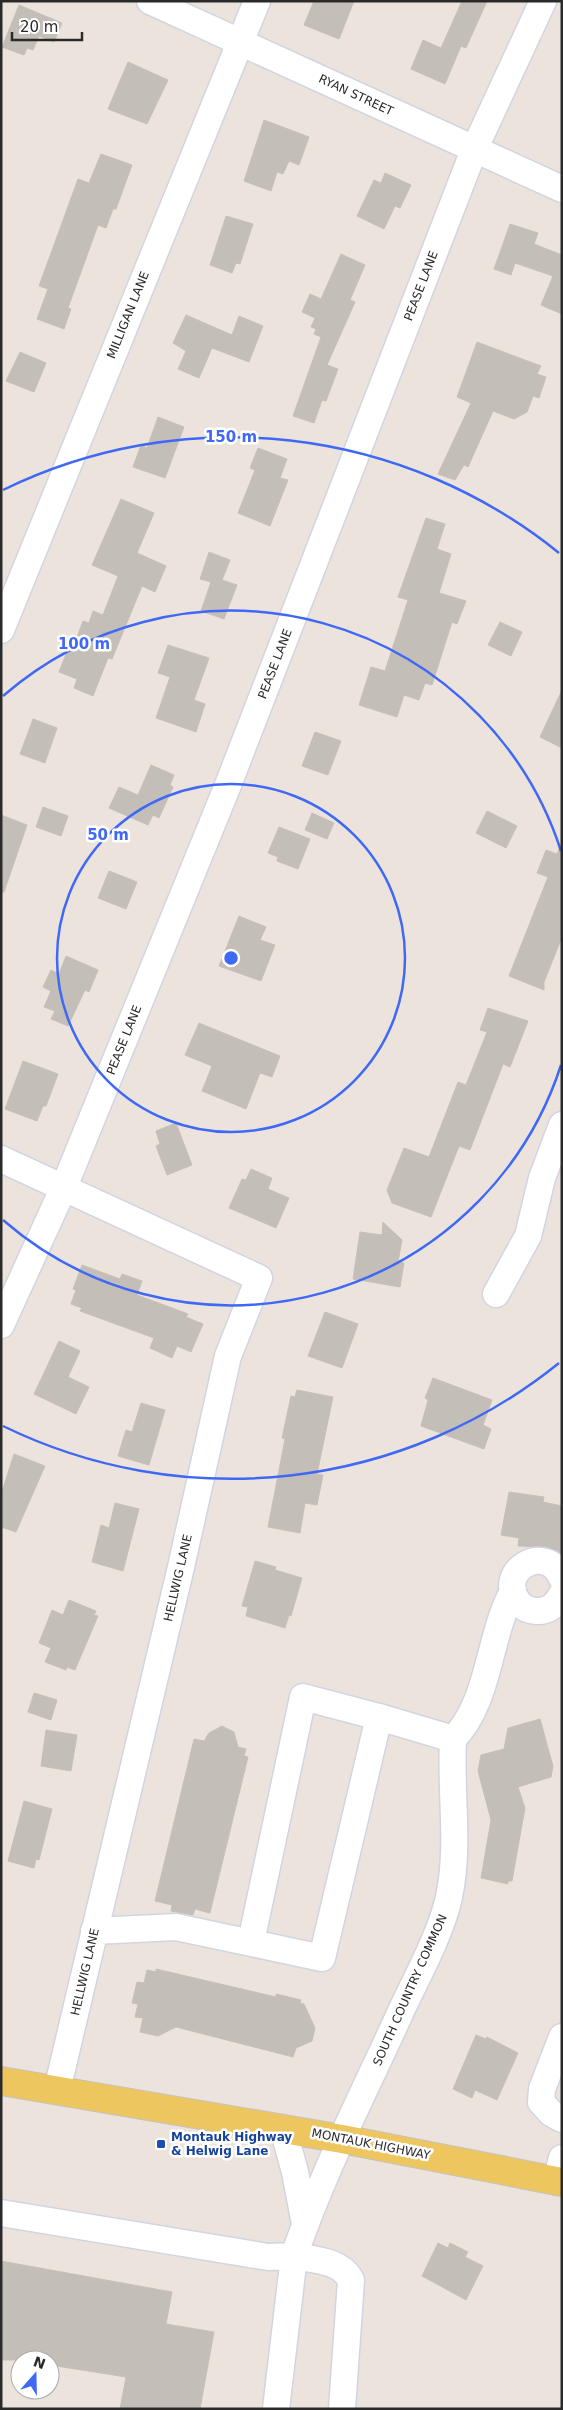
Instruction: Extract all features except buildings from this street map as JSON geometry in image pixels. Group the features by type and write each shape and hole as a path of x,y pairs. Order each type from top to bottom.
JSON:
{"main road":[{"name":"MONTAUK HIGHWAY","path":"1,2081 560,2174"}],"street":[{"name":"RYAN STREET","path":"150,1 474,150 562,188"},
{"name":"MILLIGAN LANE","path":"1,630 239,41 257,1"},
{"name":"PEASE LANE","path":"1,1325 64,1187 231,776 474,150 543,1"},
{"path":"496,1294 528,1236 542,1178 562,1125"},
{"path":"1,1159 64,1187"},
{"name":"HELLWIG LANE","path":"57,2090 181,1568 226,1365 259,1278 64,1187"},
{"path":"251,1942 303,1697 453,1739 464,1728 475,1706 499,1621 513,1591 514,1577 518,1570 533,1561 550,1563 557,1569 562,1578"},
{"path":"513,1591 520,1605 535,1611 552,1607 562,1594"},
{"path":"94,1931 176,1927 322,1958 379,1717"},
{"name":"SOUTH COUNTRY COMMON","path":"276,2409 294,2256 305,2224 342,2139 430,1950 449,1900 456,1861 451,1775 453,1739"},
{"path":"562,2036 542,2089 541,2102 551,2113 562,2119"},
{"path":"283,2128 295,2172 305,2224"},
{"path":"1,2214 268,2257 294,2256 336,2264 346,2270 351,2280 342,2409"}],"place":[{"name":"Montauk Highway & Helwig Lane","path":"161,2144"}]}
